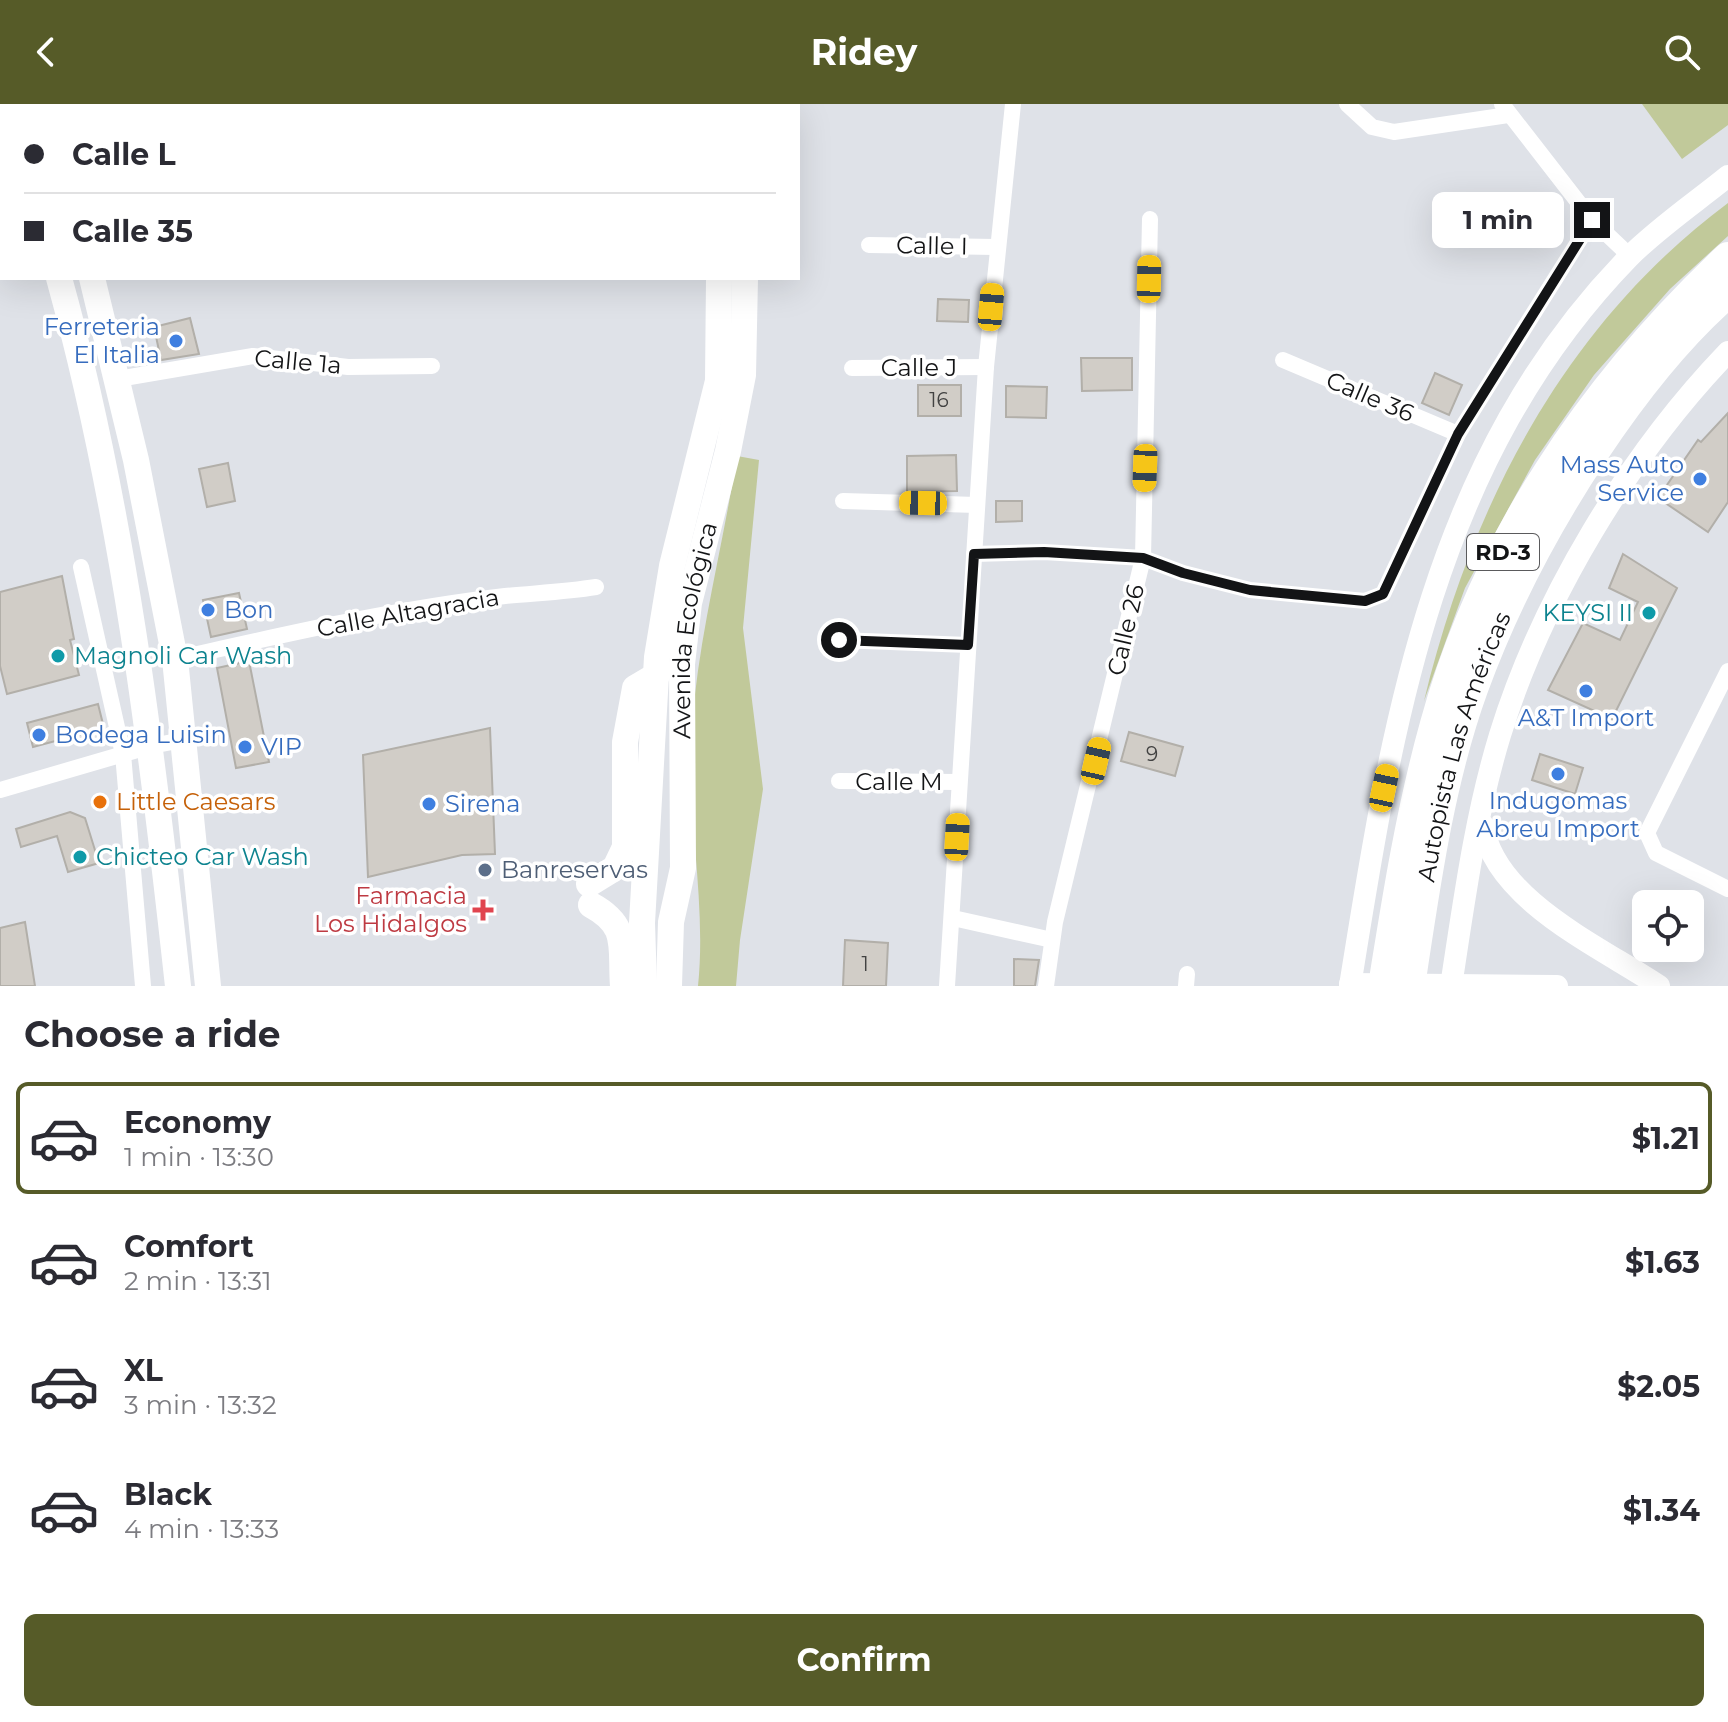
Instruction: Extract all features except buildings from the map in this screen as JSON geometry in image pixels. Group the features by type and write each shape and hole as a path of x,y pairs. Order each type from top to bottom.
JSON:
{"highway":[{"name":"Autopista Las Américas","path":"1383,986 1407,842 1435,723 1448,680 1491,576 1530,501 1588,410 1660,323 1728,257"},
{"name":"Autopista Las Américas","path":"1410,986 1449,774 1473,691 1507,605 1544,533 1613,424 1677,344 1728,293"}],"main road":[{"path":"59,280 91,408 115,527 151,746 178,986"},
{"path":"93,280 118,379 175,659 208,986"},
{"name":"Avenida Ecológica","path":"644,986 657,675 672,566 718,381 719,280"},
{"name":"Avenida Ecológica","path":"669,986 671,922 683,868 680,756 682,664 689,603 728,451 743,375 745,280"},
{"path":"623,986 619,930 590,895 615,868 625,847 625,742 629,706 635,688 657,675"},
{"path":"654,986 655,915 646,898 657,867 659,787 663,771 680,756"}],"street":[{"path":"947,986 986,367 1013,104"},
{"path":"1347,104 1372,127 1394,132 1505,109 1592,220 1630,256"},
{"path":"1557,986 1350,985 1409,666 1438,574 1475,485 1531,382 1630,256 1728,176"},
{"name":"Calle 26","path":"1046,986 1052,940 1143,558 1150,219"},
{"path":"974,554 1044,552 1143,558 1183,573 1250,590 1365,601 1383,594 1458,434 1592,220"},
{"name":"Calle I","path":"869,245 996,247"},
{"path":"1451,986 1481,811 1516,685 1567,579 1662,430 1694,387 1728,352"},
{"name":"Calle 1a","path":"118,379 253,356 348,367 432,366"},
{"name":"Calle 36","path":"1283,360 1458,434"},
{"name":"Calle J","path":"852,368 986,367"},
{"path":"843,501 977,505"},
{"path":"81,567 123,754 143,986"},
{"name":"Calle Altagracia","path":"175,659 368,618 507,596 596,587"},
{"path":"839,640 968,645"},
{"path":"1728,671 1647,833 1656,853 1728,889"},
{"path":"0,790 151,746 183,740"},
{"name":"Calle M","path":"839,781 959,782"},
{"path":"1481,811 1490,854 1514,886 1535,904 1659,986"},
{"path":"953,918 1052,940"}],"green space":[{"path":"1642,104 1728,104 1728,125 1682,159"},
{"path":"1728,203 1728,236 1670,289 1594,375 1535,460 1465,588 1424,701 1468,558 1498,490 1532,425 1572,363 1618,305 1670,251"},
{"path":"737,456 759,460 743,628 763,789 736,986 698,986 700,921 691,790 692,725 706,624"}],"place":[{"name":"Ferreteria El Italia","path":"176,341"},
{"name":"Mass Auto Service","path":"1700,479"},
{"name":"Bon","path":"208,610"},
{"name":"KEYSI II","path":"1649,613"},
{"name":"Magnoli Car Wash","path":"58,656"},
{"name":"A&T Import","path":"1586,691"},
{"name":"Bodega Luisin","path":"39,735"},
{"name":"VIP","path":"245,747"},
{"name":"Indugomas Abreu Import","path":"1558,774"},
{"name":"Little Caesars","path":"100,802"},
{"name":"Sirena","path":"429,804"},
{"name":"Chicteo Car Wash","path":"80,857"},
{"name":"Banreservas","path":"485,870"},
{"name":"Farmacia Los Hidalgos","path":"483,910"}],"route":[{"path":"839,640 968,645 974,554 1044,552 1143,558 1183,573 1250,590 1365,601 1383,594 1458,434 1592,220"}]}
